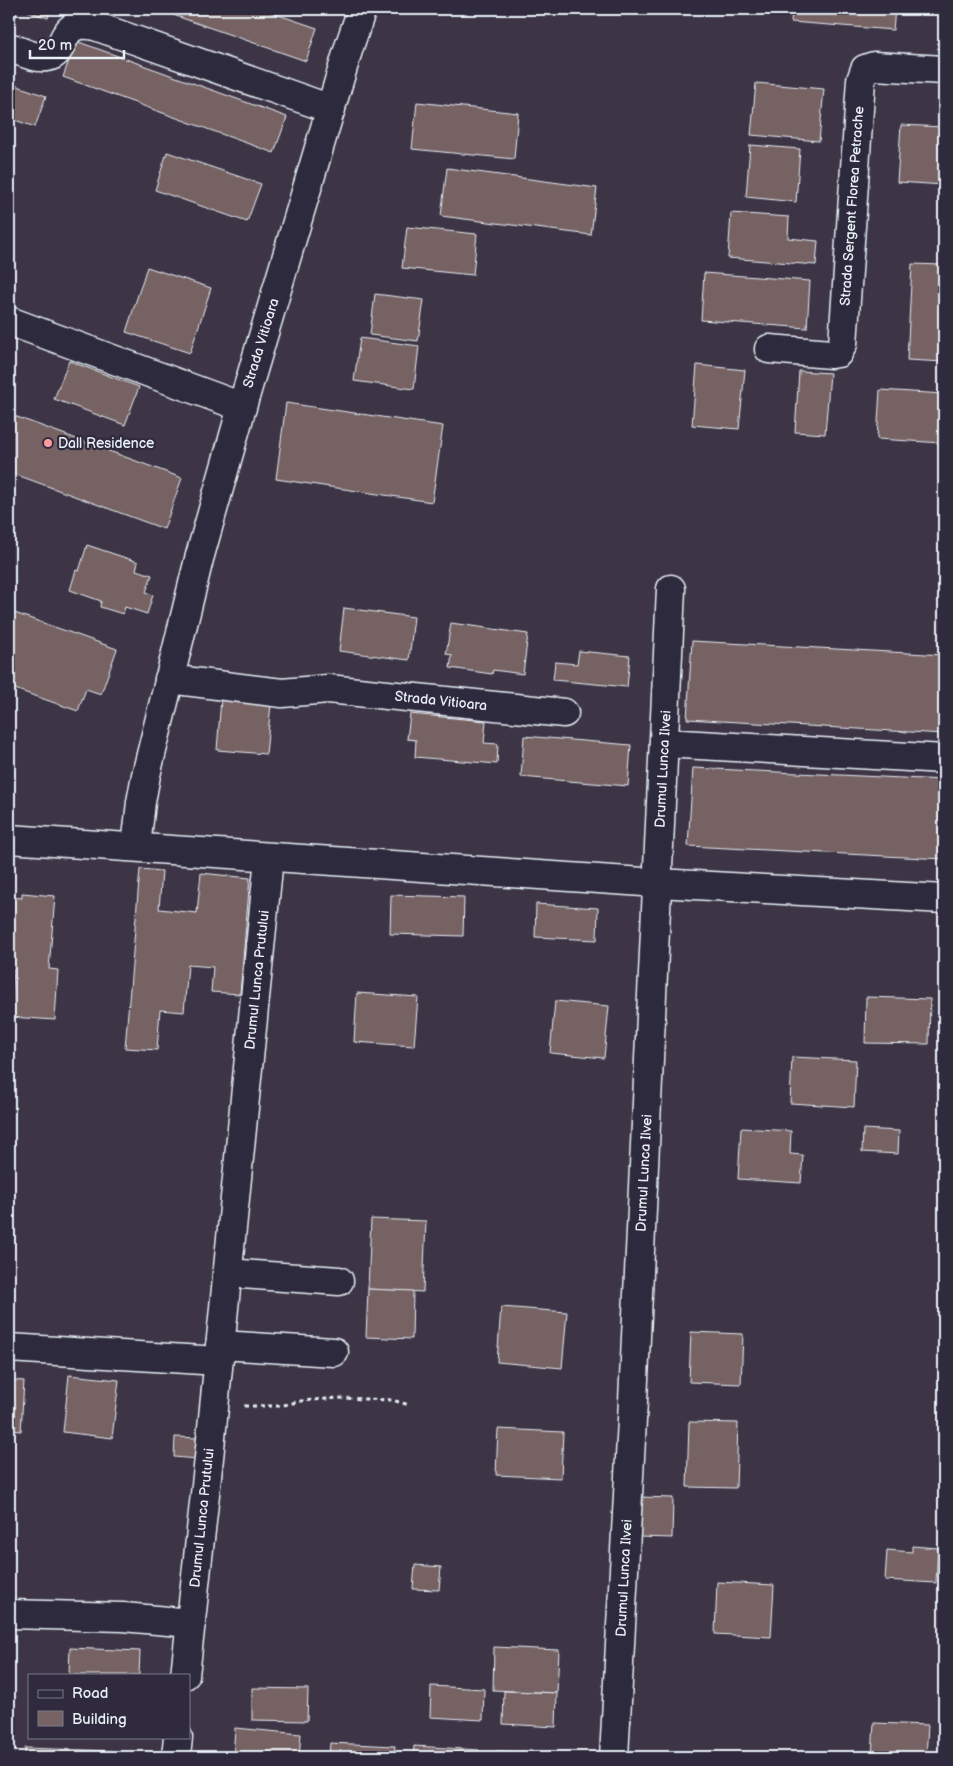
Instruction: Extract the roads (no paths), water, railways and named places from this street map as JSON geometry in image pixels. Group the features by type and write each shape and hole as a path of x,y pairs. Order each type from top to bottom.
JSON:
{"street":[{"name":"Strada Vitioara","path":"136,847 146,776 199,559 242,407 362,9"},
{"path":"9,47 34,55 48,57 55,53 67,32 74,26 83,23 89,24 331,109"},
{"name":"Strada Sergent Florea Petrache","path":"769,350 831,354 838,353 843,344 861,80 865,69 874,66 944,70"},
{"path":"9,321 242,407"},
{"name":"Drumul Lunca Ilvei","path":"614,1757 633,1401 671,590"},
{"name":"Strada Vitioara","path":"169,679 282,693 328,689 564,713"},
{"path":"664,743 944,759"},
{"path":"9,839 658,883 944,899"},
{"name":"Drumul Lunca Prutului","path":"185,1674 269,858"},
{"path":"227,1273 339,1280"},
{"path":"9,1348 219,1353 334,1352"},
{"path":"9,1614 123,1617 191,1623"},
{"path":"176,1757 178,1738"}],"place":[{"name":"Dall Residence","path":"48,443"}]}
